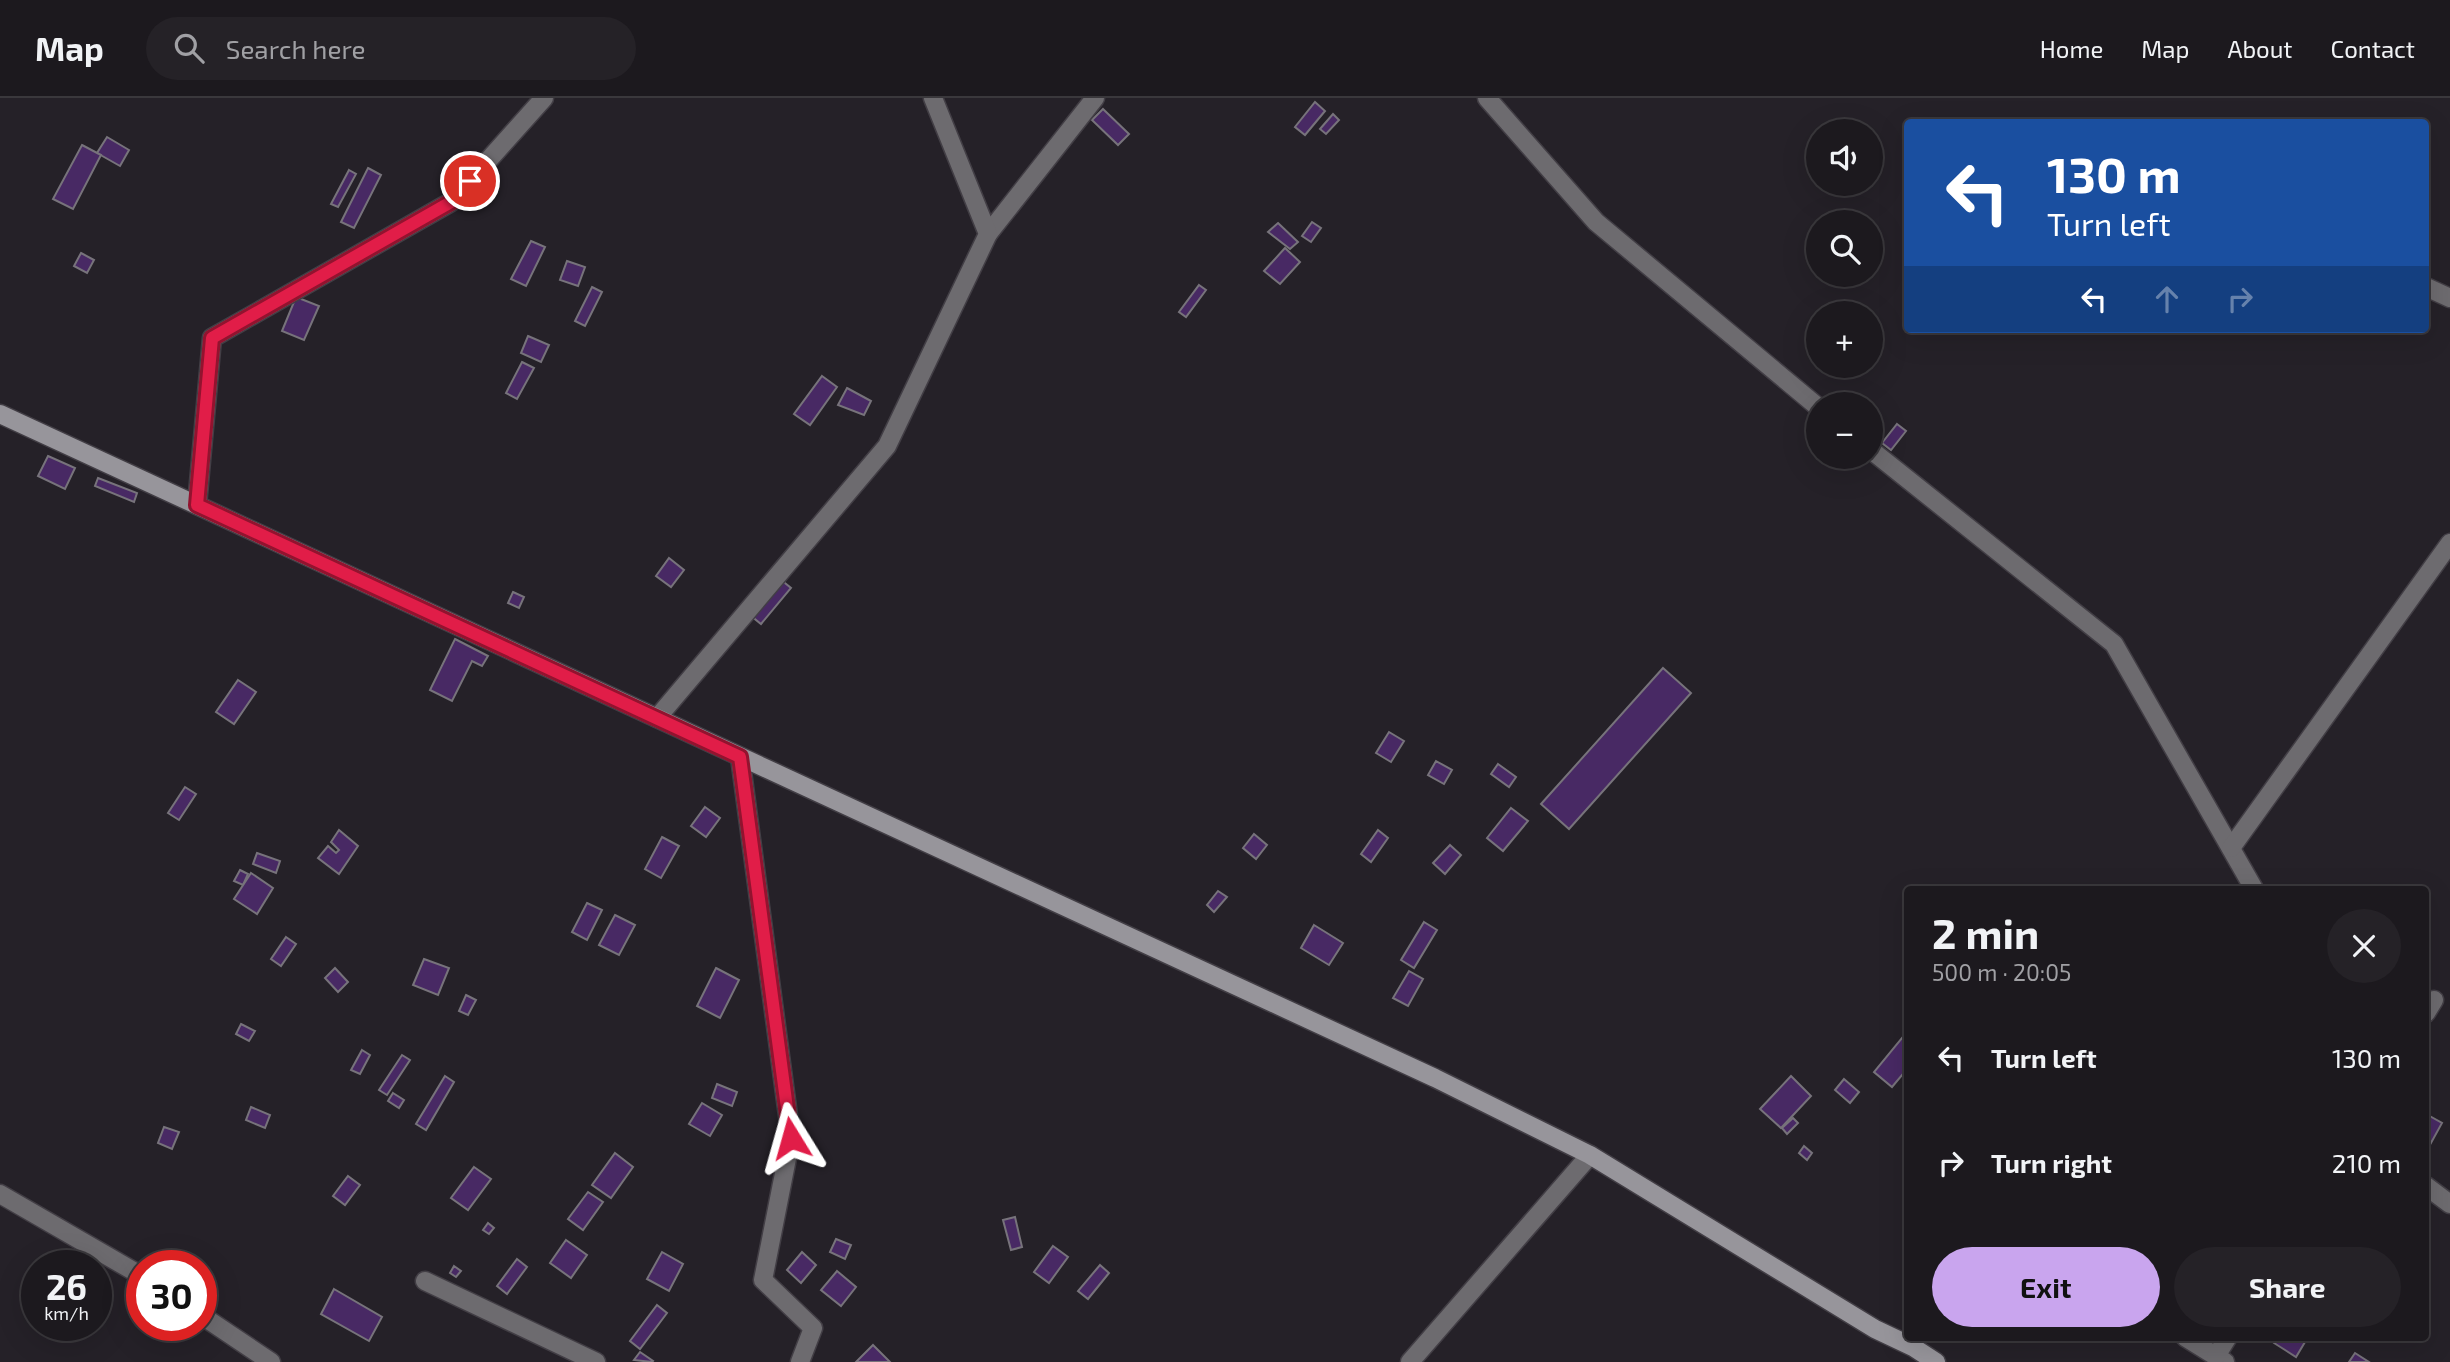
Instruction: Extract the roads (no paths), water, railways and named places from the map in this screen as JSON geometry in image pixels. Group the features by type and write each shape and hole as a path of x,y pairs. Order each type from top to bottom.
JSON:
{"main road":[{"path":"0,414 1422,1073 1591,1155 1875,1329 1904,1338"},
{"path":"1917,1342 1936,1362"}],"street":[{"path":"197,505 212,338 451,202 544,98"},
{"path":"933,98 989,234"},
{"path":"657,718 887,446 989,234 1095,98"},
{"path":"1487,98 1596,222 1806,397"},
{"path":"2429,288 2450,298"},
{"path":"1883,460 2114,644 2252,886"},
{"path":"2231,848 2450,543"},
{"path":"740,757 791,1138 763,1280 813,1328 800,1362"},
{"path":"1410,1362 1591,1155"},
{"path":"2429,1188 2450,1204"},
{"path":"0,1194 126,1267"},
{"path":"425,1281 596,1362"},
{"path":"217,1326 271,1362"},
{"path":"2192,1341 2221,1359 2227,1341"}]}
